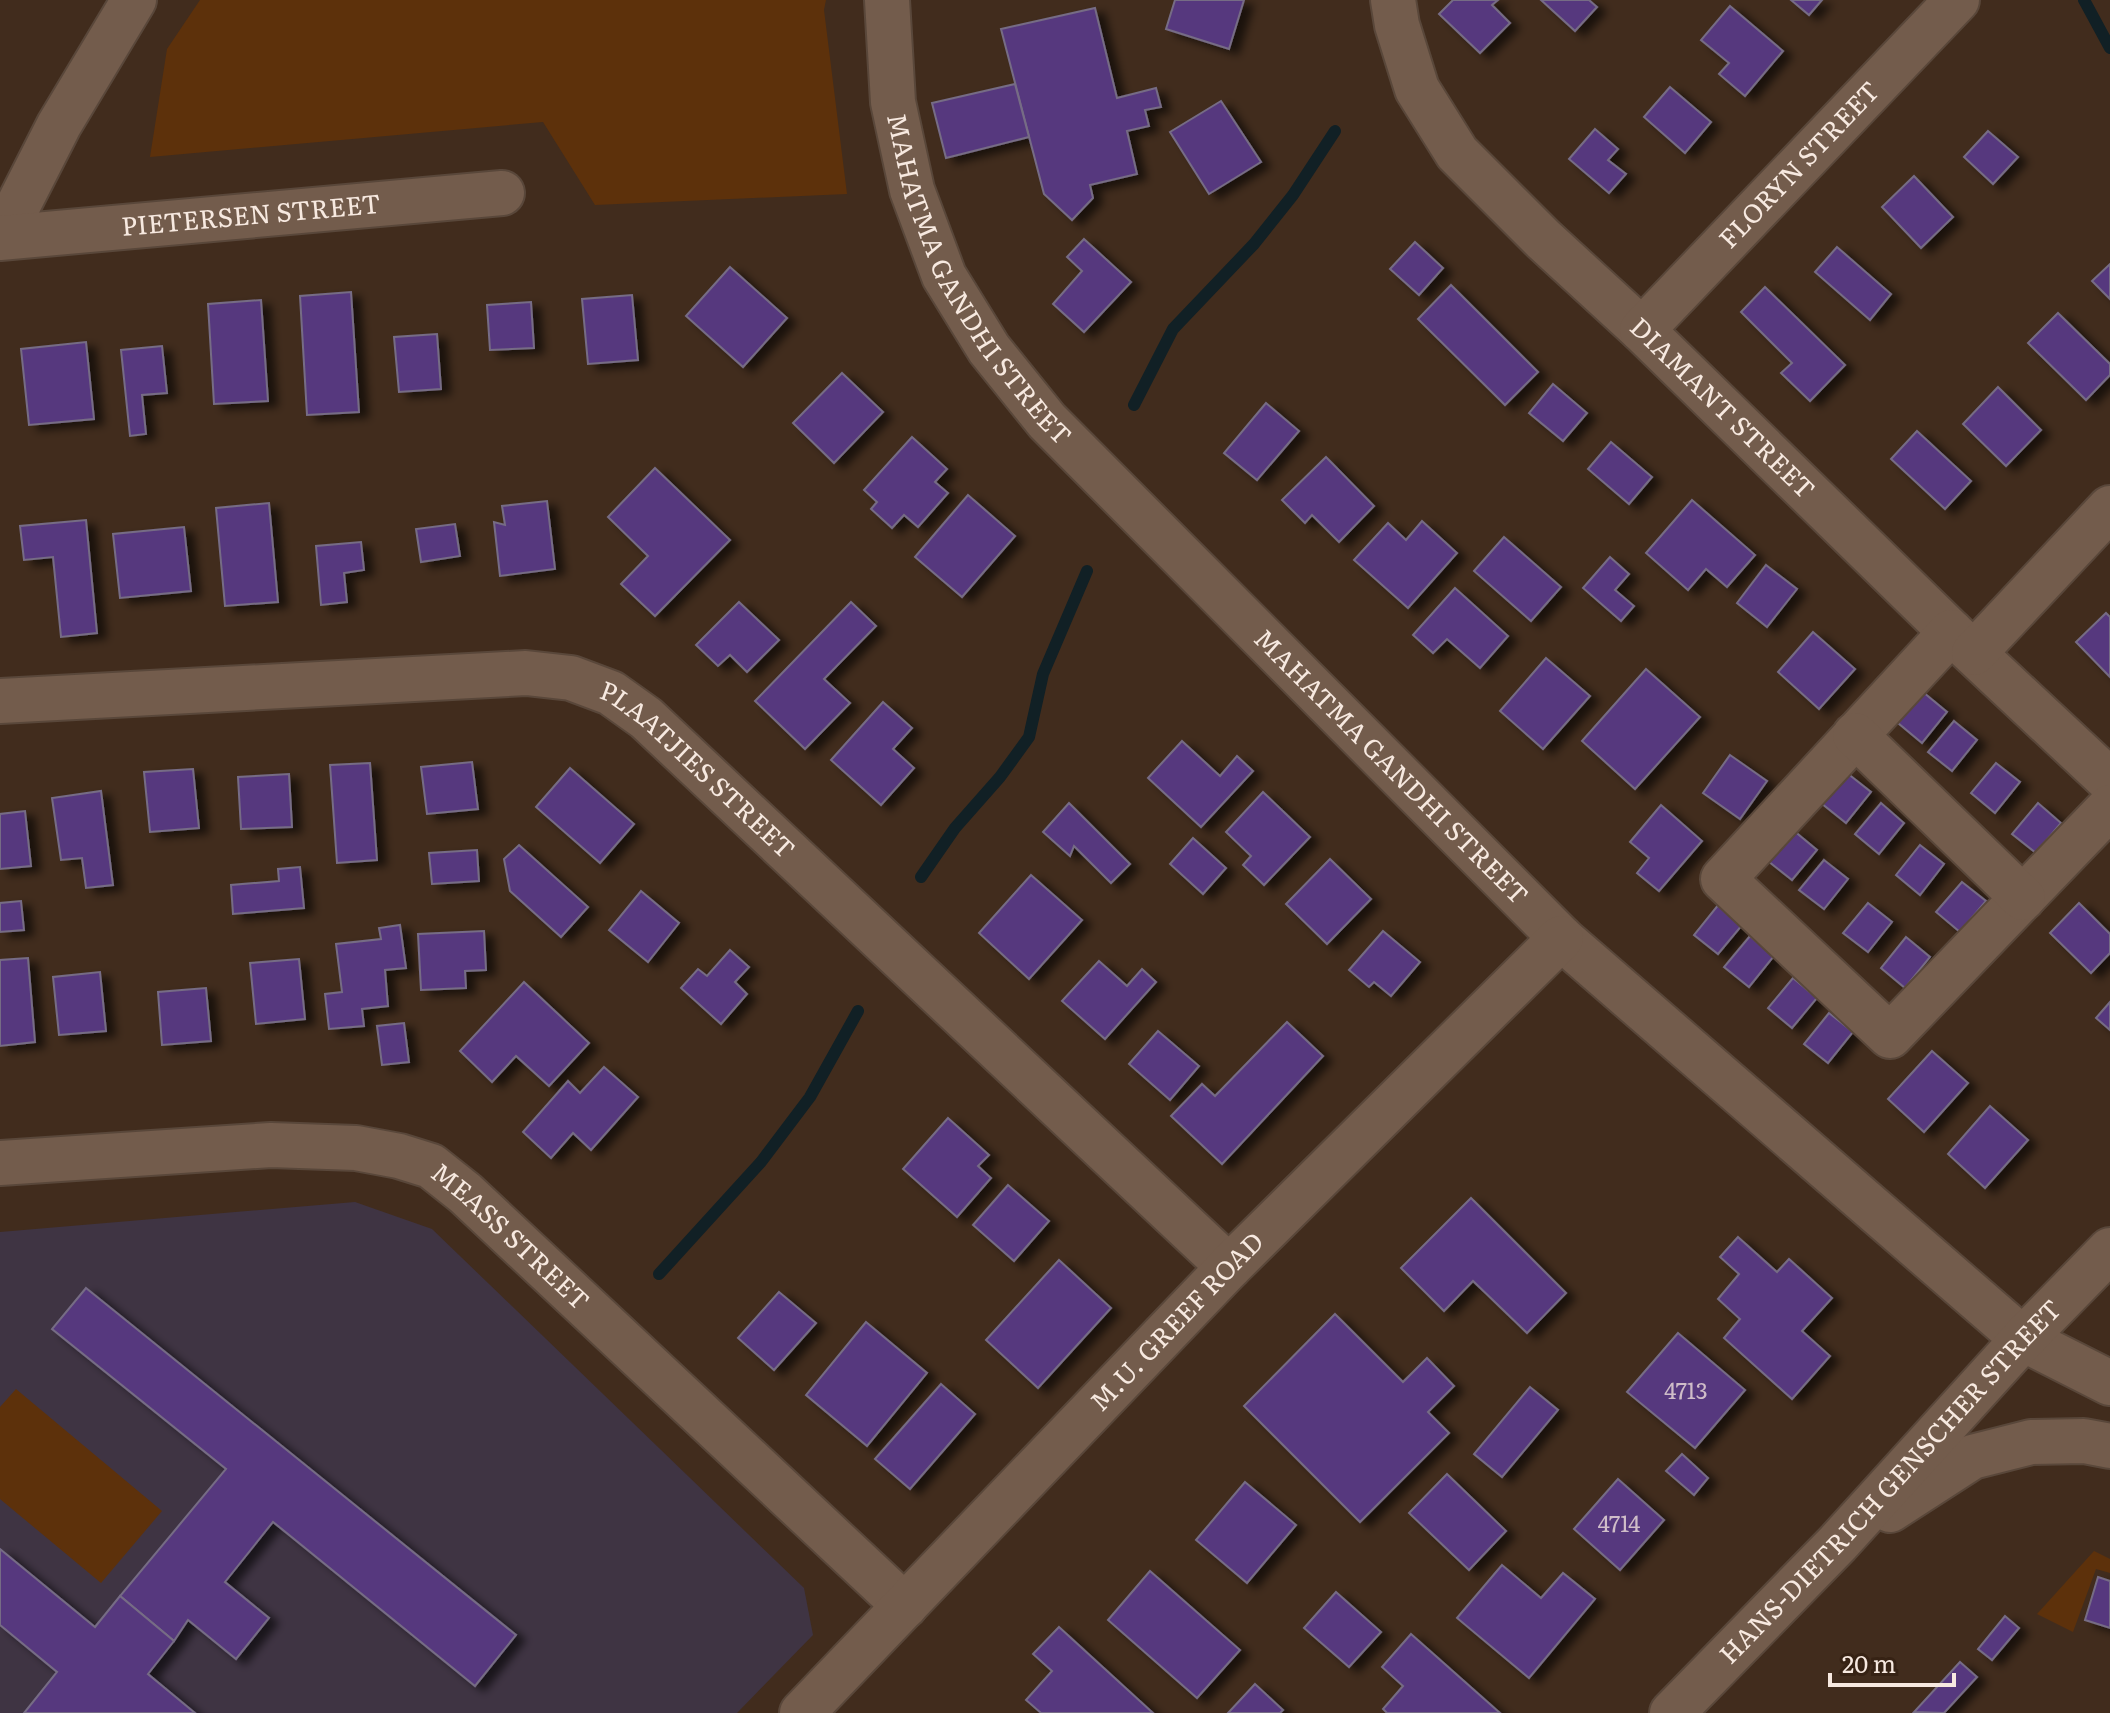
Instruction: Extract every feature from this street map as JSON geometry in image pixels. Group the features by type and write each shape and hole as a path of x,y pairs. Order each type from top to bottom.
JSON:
{"street":[{"path":"1,238 59,125 134,0"},
{"name":"MAHATMA GANDHI STREET","path":"887,0 893,102 912,190 944,276 989,349 1047,421 1561,938 2023,1339 2110,1383"},
{"name":"DIAMANT STREET","path":"1393,0 1397,25 1417,89 1457,153 1962,642 2110,781"},
{"name":"FLORYN STREET","path":"1642,330 1957,0"},
{"name":"PIETERSEN STREET","path":"1,238 502,193"},
{"path":"2110,508 1855,735 1723,879 1890,1036 2110,807"},
{"name":"PLAATJIES STREET","path":"0,701 526,673 571,678 611,693 646,718 1229,1267"},
{"path":"1855,735 2023,898"},
{"name":"M.U. GREEF ROAD","path":"802,1713 1229,1267 1561,938"},
{"name":"MEASS STREET","path":"0,1163 271,1145 356,1148 431,1166 465,1193 905,1606"},
{"name":"HANS-DIETRICH GENSCHER STREET","path":"1672,1713 1838,1543 2023,1339 2110,1250"},
{"path":"1838,1543 1972,1457 2031,1442 2084,1441 2110,1446"}],"shaded area":[{"path":"200,0 826,0 824,10 847,194 595,205 543,122 150,157 167,49"},
{"path":"355,1202 432,1229 804,1588 813,1635 737,1713 0,1713 0,1232"},
{"path":"16,1389 162,1511 101,1583 0,1499 0,1407"},
{"path":"2094,1551 2110,1559 2110,1573 2096,1569 2073,1632 2037,1614"}],"building":[{"path":"1175,0 1244,0 1229,49 1166,29"},
{"path":"1453,0 1498,0 1492,5 1510,23 1480,53 1439,14"},
{"path":"1541,0 1589,0 1597,7 1575,31"},
{"path":"1791,0 1822,0 1809,15"},
{"path":"1730,6 1783,51 1745,96 1719,74 1729,63 1701,40"},
{"path":"1095,8 1117,98 1156,88 1161,107 1145,110 1149,126 1127,131 1137,174 1090,185 1093,198 1072,220 1044,194 1001,29"},
{"path":"1015,84 1029,137 946,158 932,103"},
{"path":"1670,87 1711,122 1685,153 1644,117"},
{"path":"1221,101 1261,162 1209,194 1170,132"},
{"path":"1595,129 1618,149 1608,160 1626,174 1609,193 1569,159"},
{"path":"1988,131 2018,157 1993,184 1964,157"},
{"path":"1914,176 1953,217 1921,248 1882,207"},
{"path":"1084,239 1131,282 1084,332 1053,304 1082,271 1067,257"},
{"path":"1415,242 1443,268 1419,295 1390,269"},
{"path":"1837,247 1891,294 1870,320 1815,272"},
{"path":"2110,264 2110,299 2092,281"},
{"path":"730,267 787,318 743,367 686,316"},
{"path":"1451,285 1538,372 1505,405 1418,319"},
{"path":"1765,287 1845,365 1810,401 1781,373 1792,363 1741,312"},
{"path":"351,292 359,412 307,415 300,296"},
{"path":"632,295 638,360 588,364 582,299"},
{"path":"261,300 268,401 214,404 208,304"},
{"path":"531,302 534,348 490,350 487,305"},
{"path":"2058,313 2110,364 2110,375 2086,400 2028,343"},
{"path":"437,334 441,389 399,392 394,337"},
{"path":"86,342 94,419 29,425 21,349"},
{"path":"162,346 167,393 142,395 146,434 130,436 121,350"},
{"path":"842,373 883,412 834,463 793,423"},
{"path":"1553,384 1587,413 1563,441 1529,413"},
{"path":"1998,387 2041,430 2006,466 1963,424"},
{"path":"1266,403 1299,431 1257,480 1224,453"},
{"path":"1917,431 1971,481 1945,509 1891,459"},
{"path":"912,437 947,469 935,482 948,493 918,527 904,515 892,528 871,509 877,502 864,490"},
{"path":"1611,442 1652,477 1629,504 1588,469"},
{"path":"1326,457 1374,506 1339,542 1312,515 1305,523 1282,500"},
{"path":"655,468 730,540 655,616 621,584 648,556 608,517"},
{"path":"968,495 1015,536 962,597 915,557"},
{"path":"1692,500 1755,555 1727,587 1706,569 1688,590 1646,553"},
{"path":"547,501 555,569 500,576 494,522 505,525 502,506"},
{"path":"269,503 278,602 225,606 216,508"},
{"path":"86,520 97,633 61,637 53,557 24,560 20,526"},
{"path":"1422,521 1457,553 1408,608 1354,560 1388,523 1406,540"},
{"path":"455,524 460,556 421,562 416,529"},
{"path":"184,527 191,591 120,598 113,534"},
{"path":"1504,537 1561,587 1531,621 1474,571"},
{"path":"361,542 364,570 344,573 347,602 321,605 316,546"},
{"path":"1610,557 1629,574 1615,590 1634,606 1621,621 1583,588"},
{"path":"1766,565 1797,589 1767,627 1737,603"},
{"path":"1455,588 1508,636 1480,668 1447,639 1433,653 1413,635"},
{"path":"739,602 779,640 747,672 730,655 718,666 696,645"},
{"path":"851,602 876,626 824,679 850,703 805,749 755,701"},
{"path":"2106,613 2110,617 2110,677 2076,642"},
{"path":"1813,632 1855,669 1819,709 1778,672"},
{"path":"1546,658 1590,696 1543,749 1500,711"},
{"path":"1646,669 1700,717 1635,789 1582,741"},
{"path":"1923,692 1947,712 1922,743 1898,723"},
{"path":"883,702 912,728 893,749 914,768 881,805 831,760"},
{"path":"1954,721 1977,740 1952,771 1928,752"},
{"path":"1182,741 1220,776 1237,756 1253,771 1201,827 1148,778"},
{"path":"1730,755 1767,781 1740,819 1703,793"},
{"path":"472,762 478,809 427,814 421,767"},
{"path":"370,763 377,860 337,863 330,765"},
{"path":"1996,763 2020,782 1995,813 1971,793"},
{"path":"570,768 634,824 600,863 536,807"},
{"path":"193,769 199,828 150,832 144,772"},
{"path":"1847,773 1871,792 1846,823 1821,803"},
{"path":"289,774 292,827 241,829 238,777"},
{"path":"101,791 113,885 86,888 82,858 61,860 52,798"},
{"path":"1263,792 1310,837 1264,885 1243,865 1251,856 1226,832"},
{"path":"1069,803 1130,864 1111,883 1074,846 1070,856 1043,832"},
{"path":"1881,803 1904,823 1879,854 1855,834"},
{"path":"2038,803 2061,823 2036,853 2012,834"},
{"path":"1661,805 1702,841 1659,891 1637,873 1649,858 1630,842"},
{"path":"25,811 31,866 0,869 0,814"},
{"path":"1793,830 1817,850 1792,880 1768,861"},
{"path":"1193,838 1226,868 1203,894 1170,864"},
{"path":"519,845 588,907 561,937 510,891 504,859"},
{"path":"1920,845 1944,864 1920,895 1896,875"},
{"path":"477,850 479,881 432,884 429,853"},
{"path":"1330,859 1371,899 1327,944 1286,904"},
{"path":"1824,860 1848,879 1824,909 1799,890"},
{"path":"300,867 304,908 233,914 231,885 279,881 278,869"},
{"path":"1031,875 1082,920 1029,979 979,933"},
{"path":"1962,882 1986,901 1960,932 1936,912"},
{"path":"641,891 679,923 648,962 609,930"},
{"path":"21,901 24,930 0,932 0,903"},
{"path":"1868,903 1892,922 1868,952 1843,933"},
{"path":"2079,903 2110,934 2110,953 2091,973 2050,933"},
{"path":"1719,904 1743,924 1718,954 1694,935"},
{"path":"400,925 406,968 385,970 388,1006 362,1009 364,1026 329,1029 325,994 342,992 336,944 381,939 379,928"},
{"path":"484,931 486,970 465,971 466,988 421,990 418,934"},
{"path":"1383,931 1420,962 1391,996 1374,982 1369,987 1349,970"},
{"path":"1750,936 1774,956 1749,987 1724,967"},
{"path":"1906,937 1930,957 1905,988 1881,968"},
{"path":"730,950 749,967 735,982 747,994 721,1024 681,988 698,969 707,976"},
{"path":"28,958 35,1042 0,1046 0,960"},
{"path":"299,959 305,1019 256,1024 250,963"},
{"path":"1099,961 1127,986 1142,969 1156,982 1105,1039 1062,1001"},
{"path":"100,972 106,1031 59,1035 53,977"},
{"path":"1793,978 1817,998 1792,1028 1768,1008"},
{"path":"524,982 589,1043 549,1086 516,1056 492,1082 460,1051"},
{"path":"206,988 211,1041 162,1045 158,992"},
{"path":"2110,1002 2110,1030 2096,1018"},
{"path":"1829,1013 1853,1032 1828,1063 1804,1044"},
{"path":"1287,1022 1323,1056 1222,1164 1171,1116 1202,1084 1215,1096"},
{"path":"404,1023 409,1062 382,1065 377,1026"},
{"path":"1158,1031 1199,1066 1170,1100 1129,1064"},
{"path":"1932,1051 1968,1083 1924,1132 1888,1099"},
{"path":"604,1067 638,1097 591,1150 573,1133 551,1158 523,1132 568,1081 580,1093"},
{"path":"1990,1106 2028,1140 1985,1188 1948,1154"},
{"path":"948,1118 989,1155 978,1166 991,1178 957,1217 903,1169"},
{"path":"1008,1185 1049,1221 1014,1261 973,1225"},
{"path":"1471,1198 1566,1293 1527,1333 1473,1281 1444,1311 1401,1268"},
{"path":"1738,1237 1777,1272 1789,1259 1832,1298 1802,1331 1830,1356 1792,1399 1724,1338 1740,1319 1718,1299 1739,1274 1720,1257"},
{"path":"1059,1260 1111,1308 1038,1388 986,1340"},
{"path":"86,1288 516,1635 475,1686 273,1522 225,1582 269,1618 236,1659 188,1620 174,1641 120,1596 226,1469 52,1329"},
{"path":"779,1292 816,1323 774,1370 738,1338"},
{"path":"1335,1314 1403,1382 1427,1358 1454,1386 1428,1412 1449,1433 1360,1522 1244,1406"},
{"path":"866,1322 927,1373 867,1446 806,1395"},
{"path":"1678,1333 1745,1390 1695,1448 1627,1392"},
{"path":"941,1384 975,1414 910,1489 875,1459"},
{"path":"1530,1387 1558,1410 1502,1477 1474,1454"},
{"path":"1682,1454 1708,1478 1694,1495 1666,1471"},
{"path":"1447,1474 1506,1531 1469,1570 1409,1513"},
{"path":"1618,1479 1664,1520 1620,1570 1574,1529"},
{"path":"1245,1482 1296,1525 1247,1583 1196,1540"},
{"path":"0,1549 95,1627 120,1596 174,1641 148,1674 195,1713 24,1713 57,1672 0,1625"},
{"path":"1502,1565 1541,1598 1563,1573 1595,1599 1529,1678 1457,1618"},
{"path":"1150,1571 1240,1650 1197,1698 1108,1620"},
{"path":"2098,1577 2110,1581 2110,1628 2085,1620"},
{"path":"1336,1592 1381,1632 1349,1667 1304,1628"},
{"path":"2005,1616 2019,1628 1992,1660 1978,1649"},
{"path":"1059,1627 1153,1713 1041,1713 1026,1700 1052,1671 1033,1654"},
{"path":"1411,1634 1500,1713 1387,1713 1383,1709 1403,1686 1382,1667"},
{"path":"1960,1662 1977,1677 1944,1713 1914,1712"},
{"path":"1255,1684 1283,1710 1280,1713 1228,1713"}],"waterway":[{"path":"2084,0 2110,48"},
{"path":"1134,405 1173,329 1254,244 1293,195 1335,131"},
{"path":"921,877 955,828 1000,777 1029,737 1043,674 1087,571"},
{"path":"659,1274 761,1162 810,1097 858,1011"}]}
